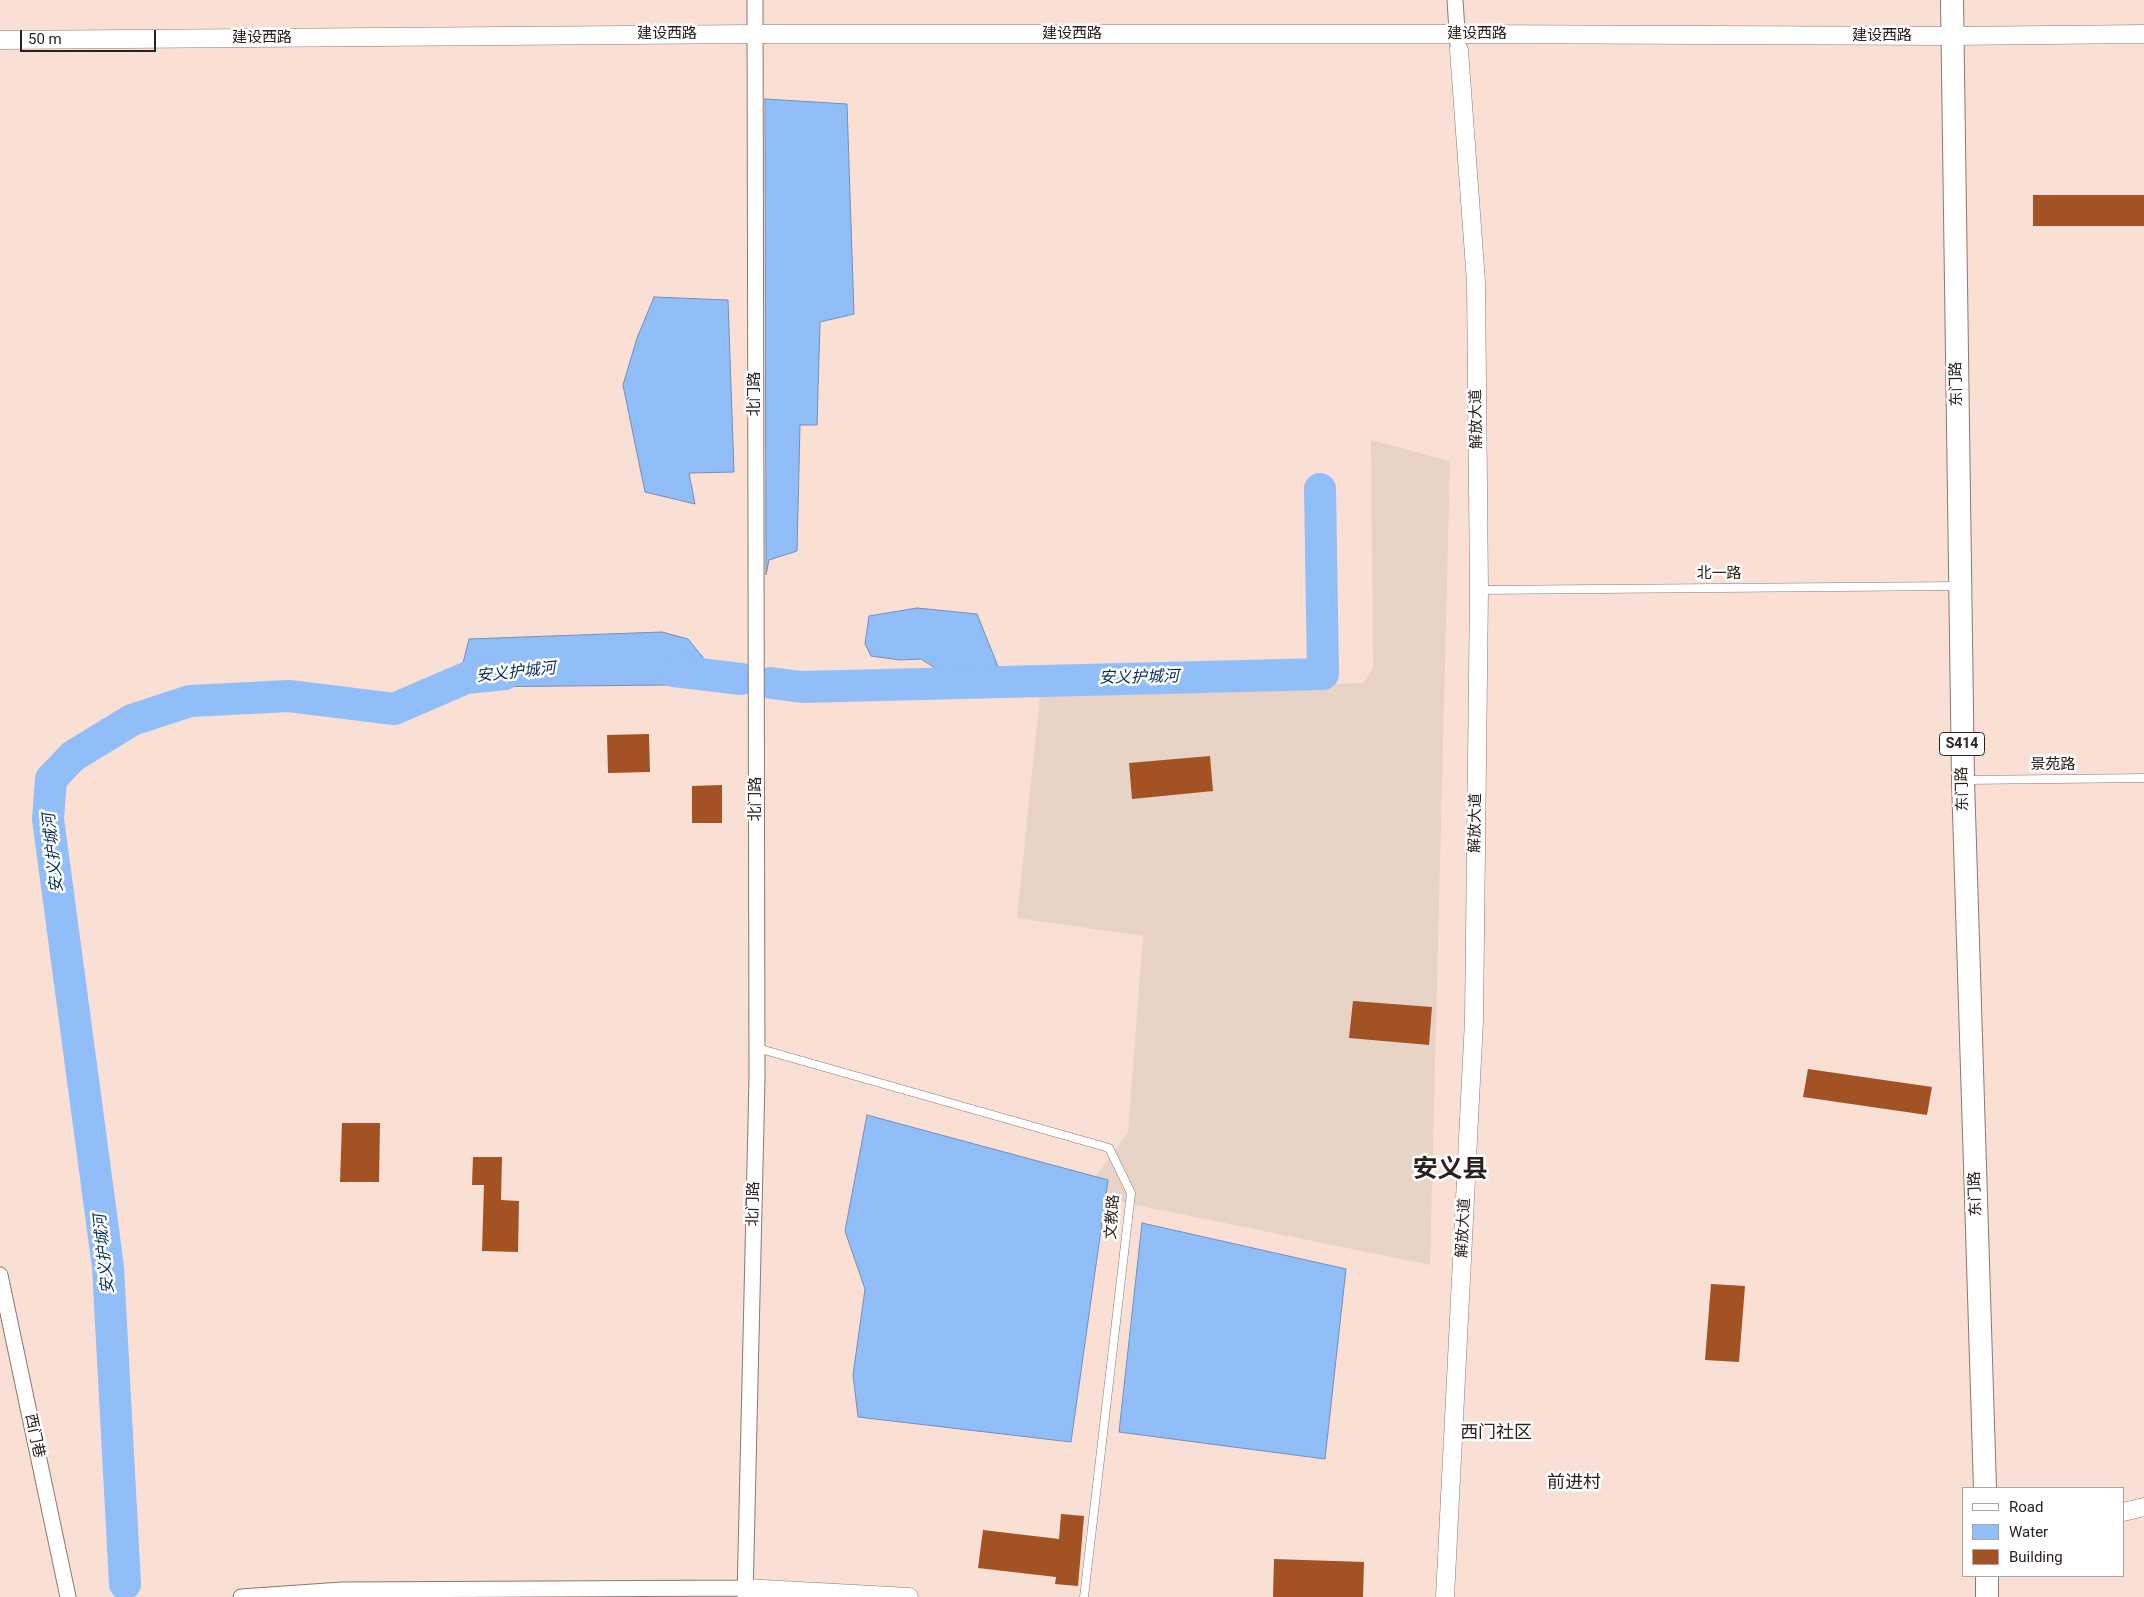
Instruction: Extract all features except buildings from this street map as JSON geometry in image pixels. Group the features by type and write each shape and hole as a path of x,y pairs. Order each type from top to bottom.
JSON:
{"main road":[{"name":"东门路","path":"1952,0 1962,780 1985,1487"},
{"path":"1987,1577 1987,1597"}],"street":[{"name":"北门路","path":"745,1593 757,1048 755,0"},
{"path":"1455,0 1458,42"},
{"name":"建设西路","path":"0,40 755,34 1458,42 2144,34"},
{"name":"解放大道","path":"1445,1597 1474,1020 1479,590 1476,282 1458,42"},
{"name":"西门巷","path":"0,1275 68,1597"},
{"path":"2124,1512 2144,1507"},
{"path":"241,1597 342,1590 745,1593 908,1597"}],"lane":[{"name":"北一路","path":"1479,590 1960,586"},
{"name":"景苑路","path":"1962,780 2144,778"},
{"name":"文教路","path":"757,1048 1109,1148 1131,1193 1084,1597"}],"shaded area":[{"path":"1371,440 1450,461 1430,1265 1083,1194 1128,1132 1143,936 1017,918 1040,695 1363,683 1373,668"}],"water":[{"path":"765,99 847,104 854,314 820,322 817,425 800,425 797,551 769,560 766,575"},
{"path":"654,297 728,300 734,472 689,473 695,504 645,492 623,385 637,338"},
{"path":"917,608 977,614 999,669 957,673 935,668 921,659 900,660 871,656 865,644 869,616"},
{"path":"662,632 688,639 731,692 670,685 460,687 469,639"},
{"path":"867,1115 1108,1180 1071,1442 858,1417 853,1375 865,1289 845,1231"},
{"path":"1142,1223 1346,1269 1325,1459 1119,1432"}],"waterway":[{"name":"安义护城河","path":"771,683 802,687 1323,674 1320,489"},
{"name":"安义护城河","path":"674,671 741,679"},
{"name":"安义护城河","path":"125,1584 108,1267 48,819 51,779 73,756 132,720 190,701 289,696 394,709 466,678 505,674"}],"district":[{"name":"安义县","path":"1450,1171"},
{"name":"西门社区","path":"1496,1433"},
{"name":"前进村","path":"1574,1483"}]}
